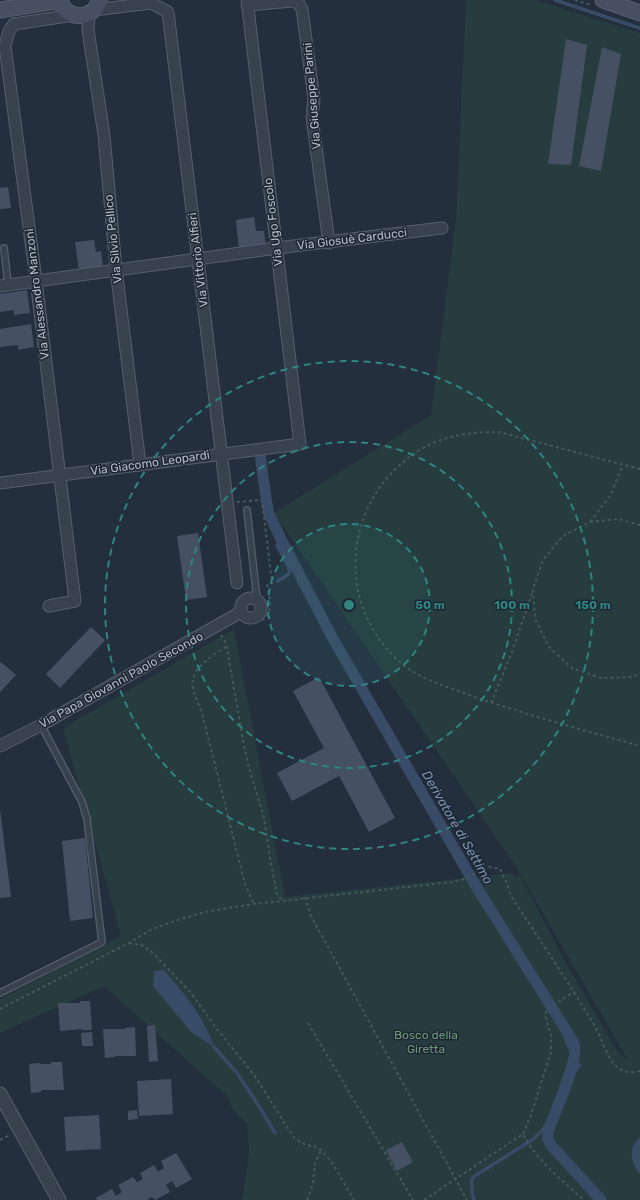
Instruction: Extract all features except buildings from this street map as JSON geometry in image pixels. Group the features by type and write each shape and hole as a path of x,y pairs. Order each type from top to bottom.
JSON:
{"main road":[{"path":"0,2 10,0"},
{"path":"0,10 60,0 66,11 74,15 84,16 95,8"},
{"path":"603,0 640,13"},
{"path":"628,0 640,4"}],"street":[{"name":"Via Giuseppe Parini","path":"247,2 294,1 302,8 314,99 312,117 329,242"},
{"name":"Via Ugo Foscolo","path":"247,2 300,444"},
{"name":"Via Vittorio Alfieri","path":"95,8 151,3 168,12 237,583"},
{"name":"Via Silvio Pellico","path":"95,8 88,30 104,135 116,269 140,464"},
{"name":"Via Alessandro Manzoni","path":"49,606 74,600 36,280 6,46 9,31 14,24 74,15"},
{"name":"Via Giosuè Carducci","path":"4,285 276,248 442,228"},
{"name":"Via Giacomo Leopardi","path":"0,483 300,444"},
{"path":"253,597 257,599 262,610 258,616 248,618 241,612 242,603 246,599 253,597"},
{"name":"Via Papa Giovanni Paolo Secondo","path":"0,746 241,612"},
{"path":"0,1094 59,1200"},
{"path":"0,1111 50,1200"}],"lane":[{"path":"4,248 4,285"},
{"path":"247,510 257,599"},
{"path":"0,993 102,942 87,819 82,802 41,724"}],"path":[{"path":"640,469 500,432 479,432 438,441 419,450 402,462 387,477 375,494 365,512 359,532 355,559 358,594 374,632 386,649 401,664 418,676 492,703 640,746"},
{"path":"590,522 610,496 624,464"},
{"path":"492,703 512,652 543,560 563,536 590,522 618,519 640,525"},
{"path":"533,589 535,619 545,640 549,647 572,668 601,678 632,677 640,673"},
{"path":"221,634 226,647 248,764 264,818 277,894 280,898 288,900"},
{"path":"226,647 197,669 192,680 193,690 202,713 245,884 254,904"},
{"path":"0,1009 129,944 152,929 181,918 205,912 254,904 464,879 489,867 500,869 511,896 595,1026 607,1052 616,1066 621,1070 634,1073 640,1071"},
{"path":"305,897 311,916 467,1200"},
{"path":"129,944 142,945 153,953 186,988 255,1076 294,1138 306,1145 314,1146 321,1150 331,1161 354,1200"},
{"path":"424,1200 523,1134 551,1052 551,1035 545,1015 555,1004 574,992"},
{"path":"308,1023 413,1200"},
{"path":"523,1134 530,1146 543,1162 584,1200"},
{"path":"0,1140 10,1135"},
{"path":"307,1200 313,1184 315,1164 321,1150"}],"green space":[{"name":"Bosco della Giretta","path":"466,0 534,0 640,33 640,1200 241,1200 249,1154 247,1124 232,1109 227,1096 104,986 0,1033 0,999 121,936 63,728 234,629 285,897 512,873 516,878 520,875 563,958 617,1051 628,1060 515,865 274,513 431,415 456,218"}],"water":[{"path":"164,970 199,1015 214,1047 191,1032 153,986 154,971"},
{"path":"640,1137 640,1174 632,1160 632,1150 636,1141"}],"waterway":[{"path":"555,0 640,28"},
{"name":"Derivatore di Settimo","path":"260,454 269,514 332,637 477,888 574,1043 575,1051 570,1073 548,1131 548,1139 551,1145 601,1200"},
{"path":"278,581 289,573 287,564 277,546 282,541"},
{"path":"474,1200 471,1186 473,1177 532,1140 542,1131 548,1122 572,1053 566,1040 570,1036"},
{"path":"214,1047 237,1073 275,1133"},
{"path":"570,1072 575,1071 580,1065"}]}
